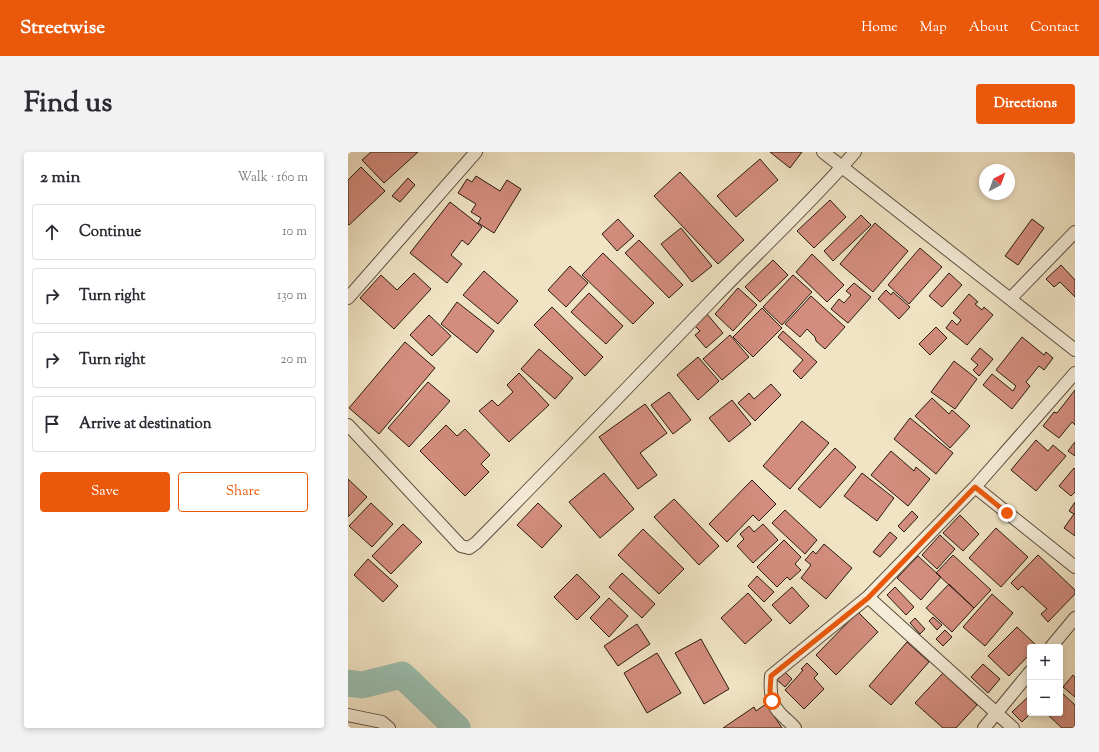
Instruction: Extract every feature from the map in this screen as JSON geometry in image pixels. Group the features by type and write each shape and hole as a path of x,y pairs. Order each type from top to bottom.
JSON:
{"street":[{"path":"348,298 476,152"},
{"path":"823,152 1075,350"},
{"path":"348,425 461,546 469,548 476,543 619,398 842,168 855,152"},
{"path":"1010,299 1075,232"},
{"path":"795,728 777,711 772,701 770,691 771,676 868,598 975,487 1075,373"},
{"path":"975,487 1075,567"},
{"path":"868,598 1013,728"},
{"path":"1053,644 1075,618"},
{"path":"984,728 1027,676"},
{"path":"348,714 382,722 388,728"}],"building":[{"path":"371,152 418,152 384,183 362,160"},
{"path":"770,152 802,152 790,168"},
{"path":"760,159 778,180 736,217 717,196"},
{"path":"361,167 385,191 349,225 348,180"},
{"path":"680,172 744,240 718,264 654,196"},
{"path":"476,176 500,191 507,180 521,189 494,233 478,223 481,218 471,212 476,204 458,193 467,179 472,182"},
{"path":"408,178 415,185 400,202 392,196"},
{"path":"830,200 846,217 814,248 797,231"},
{"path":"450,202 482,227 468,245 462,240 451,255 462,264 447,283 410,253"},
{"path":"861,215 871,225 833,261 824,251"},
{"path":"618,219 634,236 617,251 602,234"},
{"path":"1032,219 1044,228 1018,265 1005,256"},
{"path":"875,223 908,251 873,292 840,264"},
{"path":"681,228 712,266 692,282 661,244"},
{"path":"639,240 683,285 669,298 625,253"},
{"path":"920,248 942,267 909,304 888,285"},
{"path":"603,253 654,303 633,324 582,275"},
{"path":"812,254 844,285 827,302 796,272"},
{"path":"773,260 788,275 760,302 745,287"},
{"path":"1061,265 1075,280 1075,297 1060,282 1054,287 1046,279"},
{"path":"570,266 588,283 566,307 548,290"},
{"path":"484,271 518,301 498,324 463,295"},
{"path":"414,273 431,289 394,329 360,298 381,275 397,290"},
{"path":"949,273 962,285 942,307 929,296"},
{"path":"793,275 812,292 782,325 763,307"},
{"path":"854,283 871,297 848,323 831,309 839,299 844,303 851,295 846,291"},
{"path":"738,288 757,305 733,331 715,314"},
{"path":"886,290 891,295 893,292 910,307 899,319 878,299"},
{"path":"589,293 623,326 606,344 571,312"},
{"path":"969,294 978,302 975,304 982,310 984,307 993,315 967,345 946,328 952,320 957,325 961,320 953,313"},
{"path":"811,296 845,327 825,349 816,341 815,337 807,329 800,337 785,324"},
{"path":"457,302 494,331 477,353 441,324"},
{"path":"552,307 603,357 585,376 534,325"},
{"path":"762,308 782,328 753,357 733,337"},
{"path":"707,314 723,333 706,348 695,335 700,331 694,325"},
{"path":"429,315 451,336 432,356 410,335"},
{"path":"936,327 947,338 930,355 919,344"},
{"path":"783,331 817,362 801,379 793,371 803,360 778,337"},
{"path":"730,335 749,357 722,380 703,359"},
{"path":"1022,337 1044,355 1046,352 1053,358 1044,370 1039,366 1026,382 1030,386 1012,409 983,385 992,374 1013,391 1016,386 996,370"},
{"path":"405,342 435,368 379,434 349,408"},
{"path":"980,348 993,359 979,376 973,370 978,365 971,359"},
{"path":"539,349 573,378 555,399 521,369"},
{"path":"698,357 719,381 698,400 677,375"},
{"path":"954,361 977,379 955,409 931,392"},
{"path":"519,373 549,405 509,442 479,411 492,400 498,406 513,392 507,385"},
{"path":"428,382 450,401 409,447 388,428"},
{"path":"771,384 781,395 755,421 738,403 749,393 754,399"},
{"path":"1075,390 1075,425 1072,422 1059,438 1043,426 1054,412 1057,413"},
{"path":"669,392 691,420 673,434 651,405"},
{"path":"932,398 949,414 952,410 970,426 950,448 915,416"},
{"path":"732,400 751,424 729,442 709,418"},
{"path":"645,404 667,433 640,453 657,475 638,489 599,437"},
{"path":"910,418 953,453 936,474 894,439"},
{"path":"802,421 829,443 790,489 763,466"},
{"path":"446,425 457,436 465,429 490,455 481,464 489,472 465,496 420,451"},
{"path":"1036,440 1048,451 1053,445 1066,456 1036,491 1011,470"},
{"path":"1075,442 1075,456 1068,451"},
{"path":"835,448 856,467 820,508 798,489"},
{"path":"891,451 914,471 916,467 930,479 908,506 871,475"},
{"path":"1074,468 1075,492 1071,496 1059,486"},
{"path":"604,473 634,509 600,538 569,502"},
{"path":"862,473 894,498 877,521 844,496"},
{"path":"348,479 367,497 348,517"},
{"path":"752,480 776,504 759,521 753,515 727,542 709,524"},
{"path":"674,499 719,546 699,565 654,517"},
{"path":"1075,502 1075,536 1064,528 1074,514 1069,511"},
{"path":"371,503 393,524 372,547 349,526"},
{"path":"538,503 562,526 542,548 517,525"},
{"path":"785,510 817,540 805,554 772,523"},
{"path":"912,511 918,517 904,532 898,526"},
{"path":"960,515 979,534 963,551 943,533"},
{"path":"403,524 422,542 391,574 372,556"},
{"path":"763,524 778,540 753,563 737,546 744,539 740,534 749,526 754,532"},
{"path":"996,528 1028,557 1001,587 969,558"},
{"path":"643,529 684,569 659,594 618,555"},
{"path":"890,532 897,538 880,557 873,552"},
{"path":"940,535 955,549 937,569 922,555"},
{"path":"784,540 801,557 795,564 801,570 790,580 787,577 777,587 757,567"},
{"path":"824,544 852,568 826,599 801,578 811,565 805,560 813,551 816,554"},
{"path":"953,555 991,590 974,608 936,573"},
{"path":"1038,555 1075,590 1075,594 1048,622 1041,614 1047,609 1022,586 1018,590 1011,583"},
{"path":"918,556 941,577 921,600 897,578"},
{"path":"368,559 398,586 383,602 354,575"},
{"path":"622,573 655,604 642,618 609,587"},
{"path":"577,574 600,597 577,620 554,597"},
{"path":"757,576 774,592 764,602 748,586"},
{"path":"949,584 974,608 952,632 926,608"},
{"path":"792,587 809,606 790,624 772,605"},
{"path":"895,587 914,607 906,615 887,595"},
{"path":"748,593 772,620 745,644 721,618"},
{"path":"992,594 1013,613 985,646 963,627"},
{"path":"609,598 628,616 609,637 590,618"},
{"path":"858,612 878,632 836,675 816,655"},
{"path":"933,617 942,625 937,630 929,621"},
{"path":"915,618 925,629 920,634 910,623"},
{"path":"637,624 650,644 618,666 604,646"},
{"path":"1017,627 1035,644 1027,644 1027,657 1009,676 988,656"},
{"path":"945,630 952,637 943,646 936,639"},
{"path":"701,639 729,689 704,704 675,653"},
{"path":"907,642 929,662 891,705 869,686"},
{"path":"657,653 681,693 647,713 624,673"},
{"path":"807,663 818,674 814,678 824,689 804,709 785,690 803,670 801,669"},
{"path":"983,664 1000,679 988,693 971,677"},
{"path":"785,672 792,679 785,687 777,680"},
{"path":"943,673 977,705 956,728 943,728 915,703"},
{"path":"1073,675 1075,677 1075,697 1063,687"},
{"path":"1063,694 1075,705 1075,728 1062,728 1049,716 1063,716"},
{"path":"1027,698 1028,716 1022,722 1012,712"},
{"path":"766,704 782,728 723,728 754,707 756,711"}],"waterway":[{"path":"348,683 362,685 402,675 457,728"}],"route":[{"path":"772,701 770,691 771,676 868,598 975,487 1007,513"}]}
